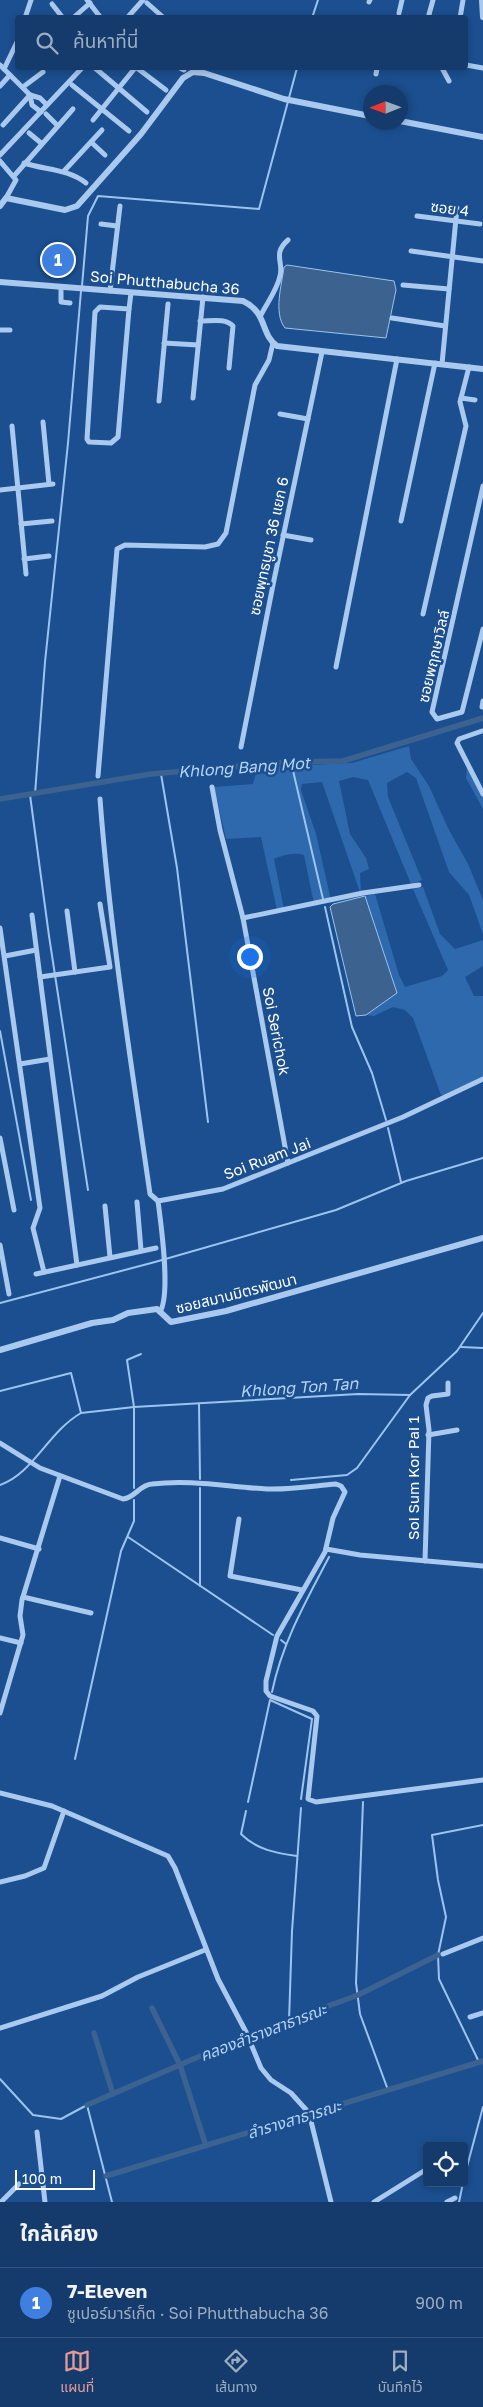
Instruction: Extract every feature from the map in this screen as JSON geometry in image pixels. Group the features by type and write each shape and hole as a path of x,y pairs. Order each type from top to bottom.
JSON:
{"street":[{"path":"26,15 31,0"},
{"path":"399,14 402,0"},
{"path":"429,15 433,0"},
{"path":"460,15 463,0"},
{"path":"482,0 483,17"},
{"path":"77,15 88,2 99,15"},
{"path":"130,15 145,2 160,15"},
{"path":"52,4 61,15"},
{"path":"15,45 2,67 30,95 32,105 58,126"},
{"path":"468,65 483,68"},
{"path":"0,155 43,113 47,105 80,70"},
{"path":"97,70 147,112"},
{"path":"93,120 134,70"},
{"path":"139,70 166,90"},
{"path":"443,70 448,81"},
{"path":"23,87 42,72"},
{"path":"6,198 65,210 77,206 141,134 188,73 204,73 284,99 363,115"},
{"path":"0,86 10,75"},
{"path":"72,85 129,131"},
{"path":"30,95 40,98 47,105"},
{"path":"4,125 30,95"},
{"path":"14,176 41,143 73,109"},
{"path":"408,123 483,137"},
{"path":"64,171 102,130"},
{"path":"29,133 41,143"},
{"path":"91,142 105,155"},
{"path":"0,161 14,176 16,184 0,206"},
{"path":"24,163 45,170 64,171 75,174 86,183"},
{"path":"110,291 120,206"},
{"path":"401,521 439,364 446,326 457,208"},
{"name":"ซอย 4","path":"417,216 480,224"},
{"path":"101,224 117,226"},
{"path":"98,776 117,549 124,545 205,546 218,544 223,539 226,533 255,385 269,360 273,343 261,315 281,275 278,258 283,244 288,240"},
{"path":"411,251 483,261"},
{"name":"Soi Phutthabucha 36","path":"0,282 243,301 261,315"},
{"path":"403,285 449,289"},
{"path":"61,287 61,302 70,303"},
{"path":"129,310 100,307 95,312 86,434 89,442 111,443 118,437 131,293"},
{"path":"193,398 203,297"},
{"path":"159,401 168,304"},
{"path":"392,318 446,326"},
{"path":"200,321 222,320 229,322 233,326 228,368"},
{"path":"0,330 10,330"},
{"path":"164,343 198,345"},
{"path":"273,343 282,347 322,352 483,369"},
{"name":"ซอยพุทธบูชา 36 แยก 6","path":"241,747 322,352"},
{"path":"336,667 397,359"},
{"path":"423,614 466,424 461,407 469,367"},
{"path":"462,398 475,400"},
{"path":"280,414 308,419"},
{"path":"0,490 51,484 44,422"},
{"path":"12,426 26,574"},
{"name":"ซอยพฤกษาวิลล์","path":"483,486 432,712 437,719 462,712 483,628"},
{"path":"21,524 52,521"},
{"path":"283,535 311,540"},
{"path":"24,559 49,556"},
{"path":"482,731 459,739 457,744 483,794"},
{"name":"Soi Serichok","path":"212,787 220,830 243,918 288,1163"},
{"path":"100,798 107,891 150,1194 158,1201 164,1272 164,1299 160,1312"},
{"path":"243,918 354,895 419,885"},
{"path":"40,977 110,967 100,904"},
{"path":"67,911 75,972"},
{"path":"32,915 77,1265"},
{"path":"0,928 40,1208 33,1228 44,1272"},
{"path":"4,956 36,950"},
{"path":"20,1064 50,1060"},
{"name":"Soi Ruam Jai","path":"158,1201 223,1189 404,1117 483,1079"},
{"path":"0,1138 14,1210"},
{"path":"137,1202 141,1250"},
{"path":"105,1206 110,1257"},
{"name":"ซอยสมานมิตรพัฒนา","path":"0,1350 84,1325 113,1320 128,1313 152,1308 160,1312 169,1322 226,1311 483,1238"},
{"path":"0,1245 9,1294"},
{"path":"36,1274 156,1248"},
{"name":"Soi Sum Kor Pai 1","path":"425,1561 428,1435 426,1401 432,1396 448,1394 448,1383"},
{"path":"428,1435 457,1430"},
{"path":"0,1443 30,1462 60,1476 123,1499 132,1496 141,1487 154,1484 221,1484 276,1489 339,1485 345,1492 333,1518 326,1549 278,1636 265,1687 270,1696 312,1711 317,1716 308,1799 316,1802 483,1780"},
{"path":"0,1714 2,1698 21,1643 23,1630 20,1616 23,1597 60,1476"},
{"path":"239,1519 230,1576 302,1590"},
{"path":"0,1538 39,1549"},
{"path":"326,1549 483,1566"},
{"path":"23,1597 91,1613"},
{"path":"0,1638 21,1643"},
{"path":"0,1793 52,1806 168,1856 175,1868 218,1979 266,2074 291,2093 310,2116 331,2202"},
{"path":"0,1882 26,1876 44,1868 64,1811"},
{"path":"443,1954 483,1938"},
{"path":"0,2028 102,1996 138,1976 206,1950"},
{"path":"470,2017 483,2013"},
{"path":"37,2132 45,2202"},
{"path":"374,2202 423,2171"},
{"path":"1,2202 19,2184"},
{"path":"447,2202 455,2198"}],"shaded area":[{"path":"287,265 394,281 396,290 386,338 285,328 281,322 279,307 284,267"},
{"path":"409,746 411,759 429,786 448,828 468,864 483,900 483,934 469,895 449,872 416,778 407,772 387,783 388,797 422,880 411,884 368,780 353,777 339,781 350,834 366,858 369,869 360,873 361,895 322,782 302,784 301,790 316,834 331,900 314,904 304,855 289,854 274,859 284,909 277,910 261,837 226,839 214,787 253,784 257,770 263,767 352,763"},
{"path":"467,765 483,797 483,809 466,778"},
{"path":"423,887 440,934 455,949 483,940 483,966 465,977 474,996 483,996 483,1078 445,1096 441,1095 413,1018 405,1010 393,1007 374,1016 366,1015 397,993 365,896 375,894 399,975 405,987 442,976 448,970 413,889"},
{"path":"365,896 397,993 366,1015 356,1016 330,907 333,904"}],"waterway":[{"path":"313,15 318,0"},
{"path":"82,286 88,216 98,196 259,209 296,70"},
{"path":"35,794 45,662 68,443 81,291"},
{"name":"Khlong Bang Mot","path":"0,799 151,774 288,762 343,761 483,718"},
{"path":"291,762 323,899"},
{"path":"161,774 177,868 208,1122"},
{"path":"30,795 49,936 88,1190"},
{"path":"325,907 352,1027 372,1073 386,1120"},
{"path":"0,1031 31,1200"},
{"path":"388,1128 401,1182"},
{"path":"0,1303 155,1262 336,1210 406,1181 483,1158"},
{"name":"Khlong Ton Tan","path":"0,1391 71,1373 81,1413 134,1407 358,1394 410,1395 457,1351 483,1313"},
{"path":"461,1347 483,1348"},
{"path":"134,1488 134,1407 127,1360 141,1354"},
{"path":"291,1480 347,1475 357,1468 410,1395"},
{"path":"199,1404 200,1479"},
{"name":"Khlong Ton Tan","path":"0,1485 12,1480 22,1472 59,1431 81,1413"},
{"path":"200,1488 200,1586"},
{"path":"75,1759 121,1551 134,1521 134,1500"},
{"path":"128,1537 273,1635"},
{"path":"272,1692 288,1639 329,1557"},
{"path":"281,1640 286,1644"},
{"path":"248,1802 270,1700 312,1719 301,1799"},
{"path":"363,1802 356,1983 360,2014 388,2090"},
{"path":"289,2021 292,1931 301,1808"},
{"path":"246,1811 241,1834 260,1847 274,1852 297,1856"},
{"path":"479,2062 439,1979 438,1955 446,1917 438,1880 432,1835 483,1825"},
{"name":"คลองลำรางสาธารณะ","path":"87,2105 242,2038 358,1995 438,1955"},
{"path":"152,2008 180,2065 206,2146"},
{"path":"94,2033 113,2094"},
{"name":"ลำรางสาธารณะ","path":"106,2176 483,2061"},
{"name":"คลองลำรางสาธารณะ","path":"0,2079 33,2115 61,2119 87,2105 112,2202"},
{"path":"468,2163 483,2107"},
{"path":"459,2202 462,2187"}],"place":[{"name":"7-Eleven","path":"58,260"}]}
